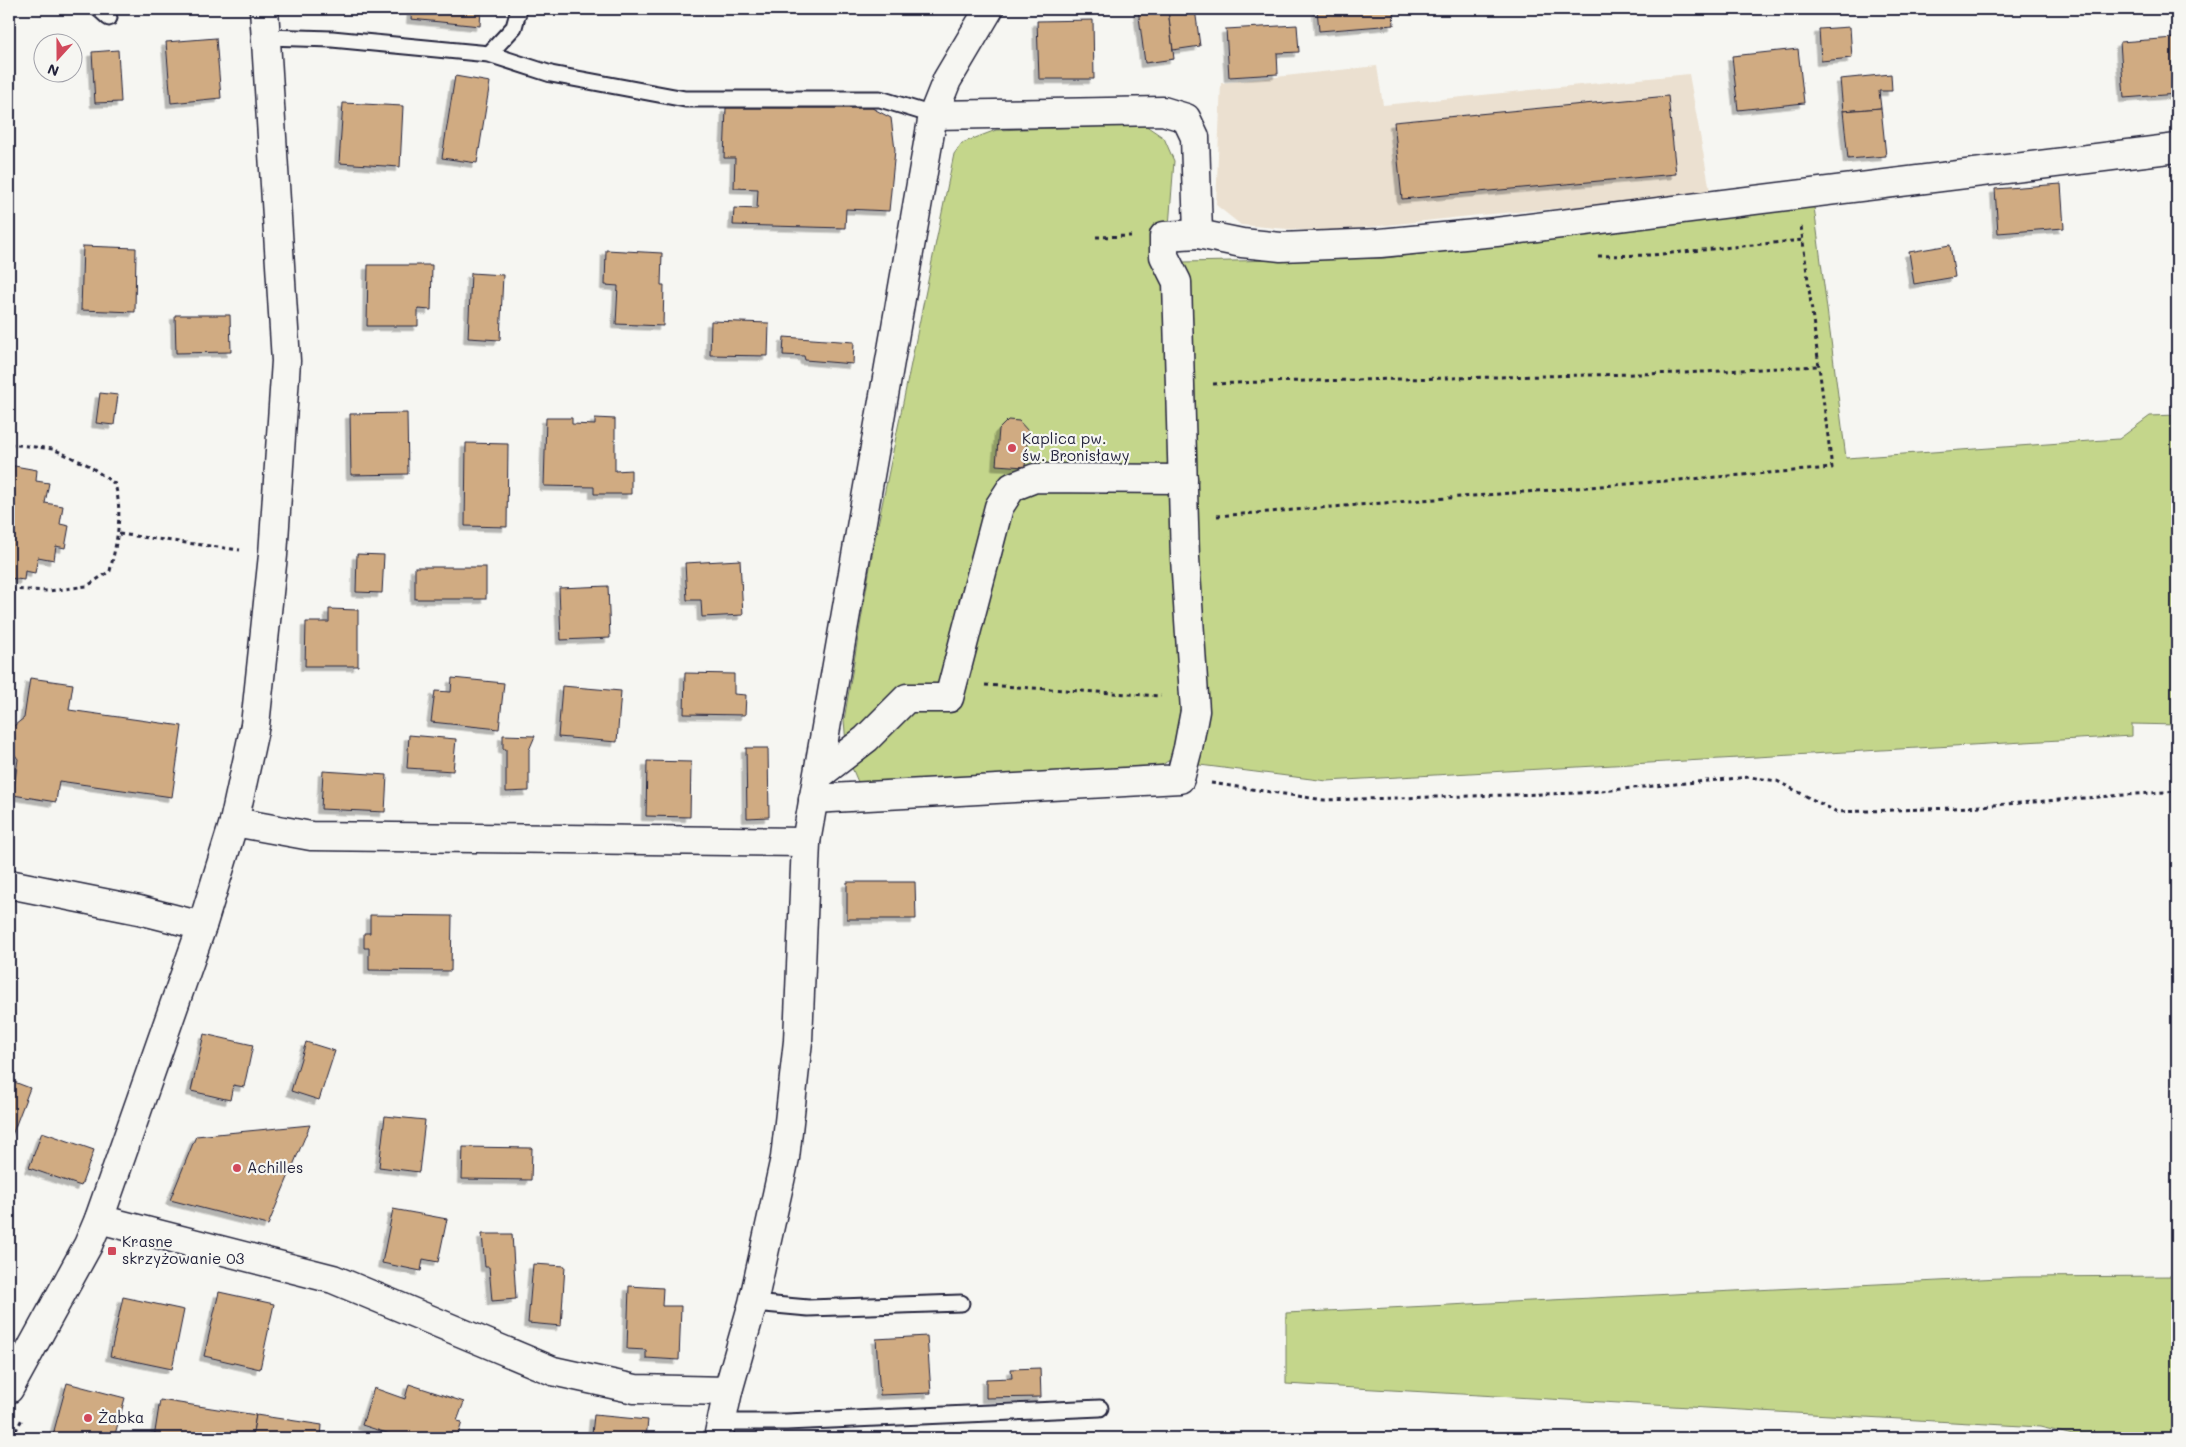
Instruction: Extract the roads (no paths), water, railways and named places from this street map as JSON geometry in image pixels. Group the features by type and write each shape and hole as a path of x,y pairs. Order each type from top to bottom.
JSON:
{"street":[{"path":"9,1389 88,1245 99,1219 202,926 234,822 256,716 274,555 286,361 264,9"},
{"path":"719,1430 728,1391 754,1302 786,1148 798,1041 806,842 933,115 947,80 989,9"},
{"path":"933,115 1163,111 1186,118 1196,137 1198,234"},
{"path":"816,787 1180,779 1195,711 1184,518 1177,282 1164,256 1164,236 1198,234 1242,243 1281,247 1380,243 1496,232 1798,196 1904,180 2177,148"},
{"path":"816,787 907,698 949,698 999,507 1012,487 1035,478 1183,480"},
{"path":"234,822 311,836 806,842"},
{"path":"9,884 139,910 202,926"},
{"path":"99,1219 332,1279 553,1371 634,1389 728,1391"}],"lane":[{"path":"489,54 514,27 520,9"},
{"path":"266,37 332,38 489,54 551,74 685,99 880,99 933,115"},
{"path":"754,1302 808,1308 961,1303"},
{"path":"719,1430 786,1422 1100,1408"}],"place":[{"name":"Kaplica pw. św. Bronisławy","path":"1012,448"},
{"name":"Achilles","path":"237,1168"},
{"name":"Krasne skrzyżowanie 03","path":"112,1251"},
{"name":"Żabka","path":"88,1418"}]}
